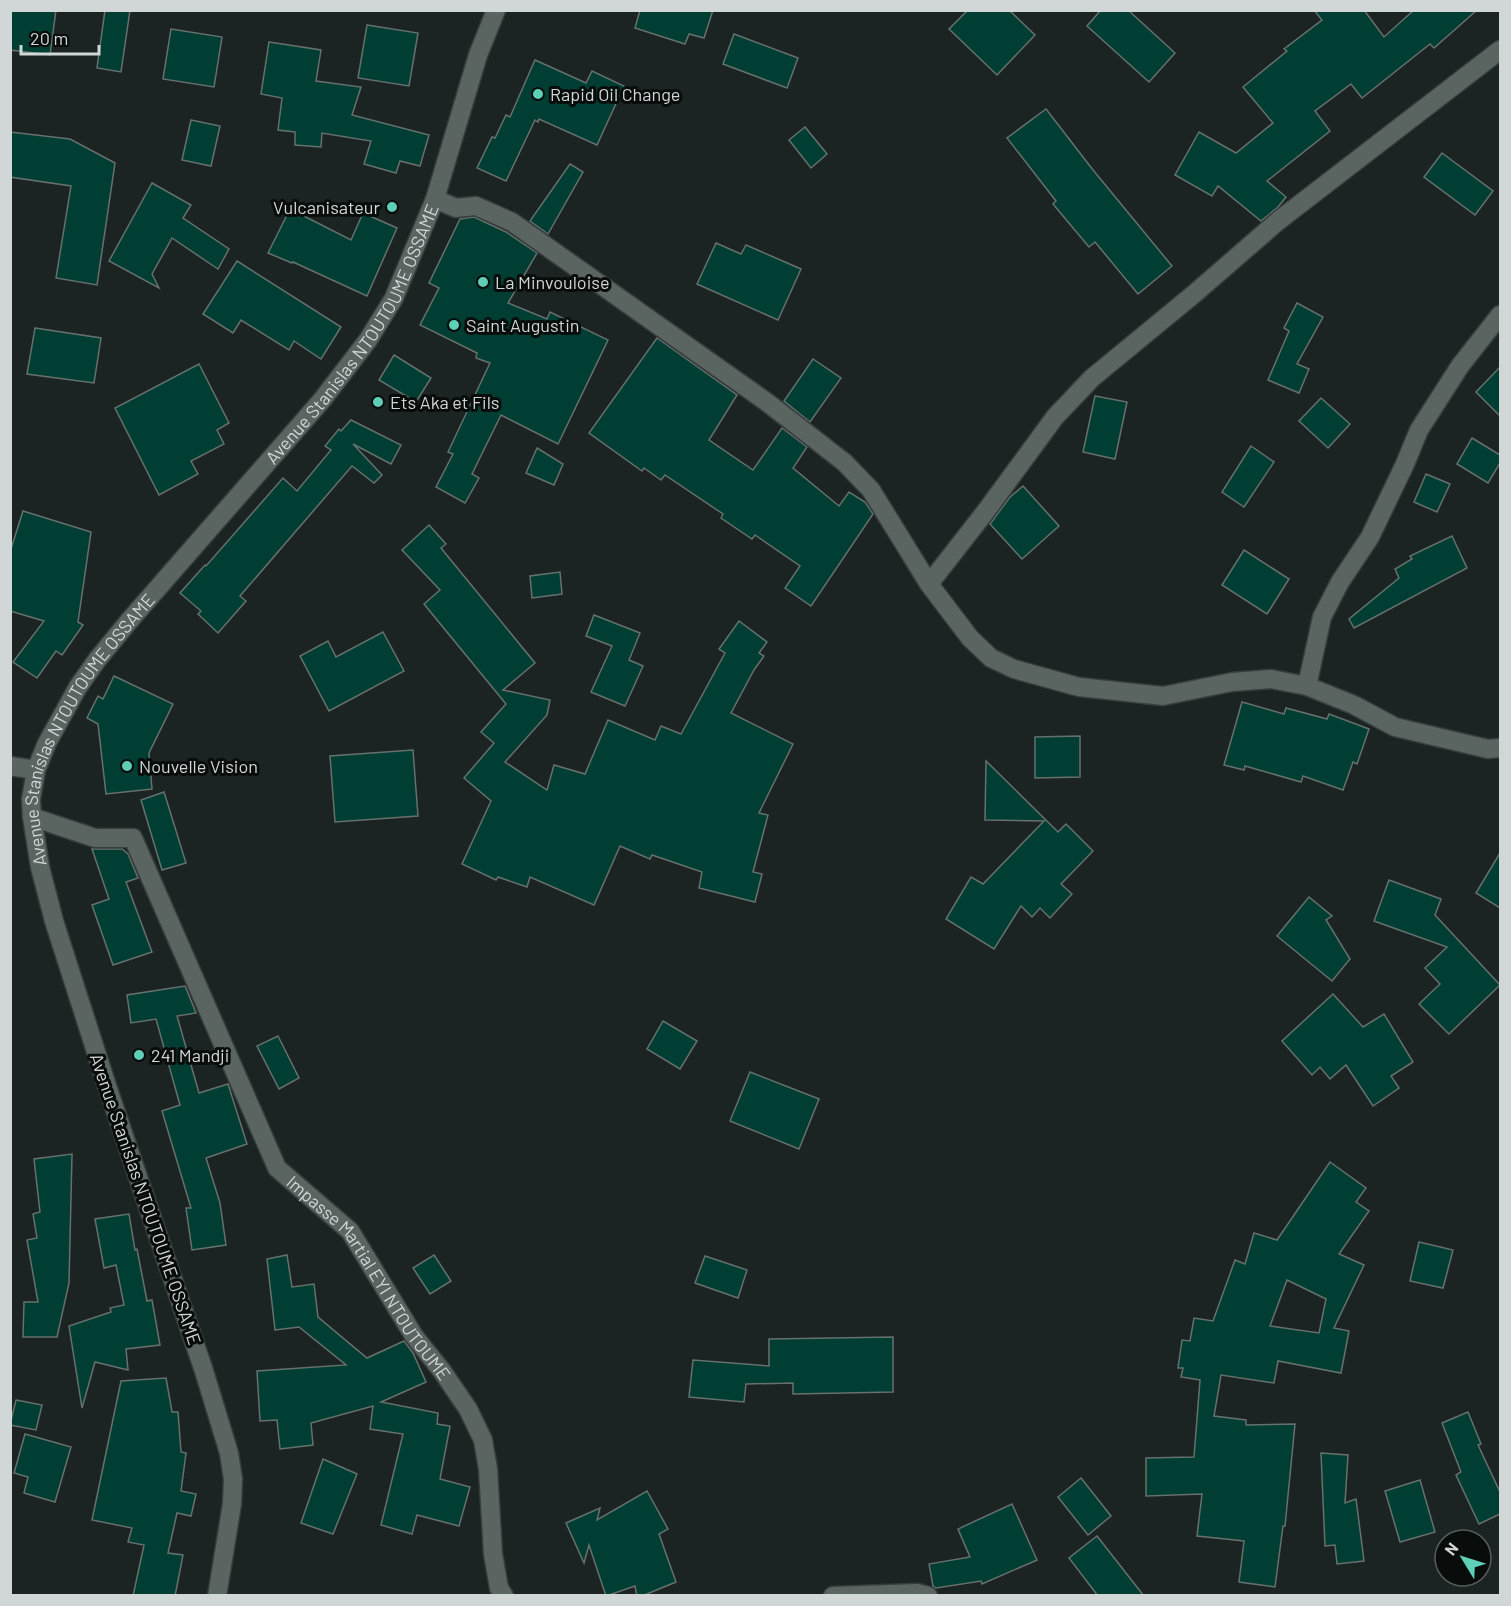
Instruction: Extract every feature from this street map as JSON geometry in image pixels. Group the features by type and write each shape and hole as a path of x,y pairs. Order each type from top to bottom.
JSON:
{"street":[{"name":"Avenue Stanislas NTOUTOUME OSSAME","path":"217,1596 232,1504 233,1479 228,1453 200,1360 54,921 40,867 32,817 31,799 36,770 47,743 78,687 97,660 322,400 368,340 394,298 435,199 478,55 496,10"},
{"path":"929,584 986,512 1055,417 1092,378 1278,221 1500,50"},
{"path":"435,199 456,208 476,206 512,222 768,403 844,462 871,490 929,584 970,638 991,658 1014,669 1079,687 1163,696 1232,682 1271,679 1307,686 1354,705 1395,726 1488,749 1500,748"},
{"path":"1307,686 1322,617 1340,582 1370,537 1405,465 1419,430 1460,366 1500,315"},
{"path":"10,766 36,770"},
{"name":"Impasse Martial EYI NTOUTOUME","path":"32,817 95,838 133,838 277,1168 350,1231 414,1336 468,1409 483,1440 489,1469 493,1554 499,1588 504,1596"},
{"path":"833,1596 917,1593 928,1596"}],"building":[{"path":"10,10 56,10 50,55 10,50"},
{"path":"105,10 130,10 121,72 97,68"},
{"path":"640,10 713,10 704,38 689,34 685,44 635,28"},
{"path":"968,10 1009,10 1035,35 997,75 949,29"},
{"path":"1101,10 1128,10 1175,53 1149,82 1087,26"},
{"path":"1314,10 1364,10 1384,37 1414,10 1477,10 1434,48 1430,44 1362,98 1351,84 1315,111 1330,131 1267,181 1286,197 1261,221 1218,186 1212,196 1175,175 1199,132 1236,153 1273,123 1243,87 1287,51 1284,49 1322,20"},
{"path":"367,25 418,33 409,86 358,78"},
{"path":"171,29 222,37 214,87 163,79"},
{"path":"734,34 798,58 787,88 723,64"},
{"path":"269,42 321,50 316,81 361,87 352,115 429,135 420,166 400,161 396,173 364,164 371,141 322,133 321,147 295,145 295,132 278,130 282,98 261,94"},
{"path":"535,60 586,83 592,71 624,86 597,145 539,119 538,122 535,120 506,181 477,168 506,115 510,117"},
{"path":"1046,109 1172,266 1138,294 1095,242 1089,247 1053,204 1056,201 1007,138"},
{"path":"191,120 220,126 211,166 182,160"},
{"path":"805,127 827,154 811,168 789,140"},
{"path":"10,132 70,139 115,163 97,285 56,278 71,186 10,177"},
{"path":"1442,153 1493,191 1475,215 1424,177"},
{"path":"570,164 583,172 548,234 530,221"},
{"path":"152,183 191,205 183,218 229,249 218,269 172,238 152,274 159,288 109,261"},
{"path":"290,209 351,240 363,213 397,228 367,296 268,253"},
{"path":"474,217 506,232 537,253 508,303 547,319 550,312 608,340 558,444 501,415 472,474 479,478 465,503 436,487 453,454 448,452 490,363 476,358 477,353 420,325 439,288 429,283 460,219"},
{"path":"716,243 741,254 746,245 801,269 778,320 697,284"},
{"path":"237,261 341,327 321,359 294,341 289,350 241,320 233,333 203,314"},
{"path":"1297,303 1323,317 1297,364 1309,369 1299,393 1268,380 1289,331 1284,328"},
{"path":"35,328 101,338 94,383 27,374"},
{"path":"657,338 737,395 709,440 753,470 782,428 807,447 793,468 839,506 849,492 865,502 873,514 811,606 785,588 800,566 755,535 752,539 721,518 723,514 665,475 661,480 644,468 642,471 589,433"},
{"path":"394,355 431,378 416,402 379,380"},
{"path":"813,359 841,378 810,422 784,401"},
{"path":"199,364 229,423 217,430 224,444 191,461 198,474 159,495 115,408"},
{"path":"1500,367 1500,416 1476,392"},
{"path":"1095,396 1127,402 1115,459 1083,452"},
{"path":"1321,398 1350,424 1328,448 1299,421"},
{"path":"351,420 401,445 391,464 353,444 382,475 374,483 352,466 240,596 246,601 218,633 198,614 201,611 180,593 283,478 297,491 331,450 325,446 339,429 341,431"},
{"path":"1472,438 1500,455 1500,463 1488,483 1457,464"},
{"path":"1251,446 1274,462 1244,507 1222,492"},
{"path":"537,448 563,464 554,485 526,473"},
{"path":"1426,474 1450,484 1437,512 1414,502"},
{"path":"1023,486 1059,526 1022,559 990,524 1010,497"},
{"path":"23,511 91,532 78,622 83,625 62,655 56,651 37,678 13,662 44,621 10,611 10,552"},
{"path":"429,525 446,544 441,548 535,663 503,690 550,700 547,715 505,762 547,790 554,765 585,774 608,720 655,740 661,726 681,734 725,653 719,649 739,621 767,642 759,653 764,656 731,713 793,744 759,813 768,815 753,872 762,874 755,902 699,888 702,872 652,855 650,859 620,846 594,905 530,877 527,887 498,877 496,880 462,864 491,801 464,778 494,743 481,732 506,704 424,604 440,590 402,550"},
{"path":"1452,536 1467,568 1354,628 1349,619 1399,578 1395,569 1412,559 1410,556"},
{"path":"1244,550 1289,579 1267,614 1222,585"},
{"path":"560,572 562,594 532,598 530,576"},
{"path":"594,615 640,633 629,660 643,666 625,706 591,692 612,646 586,636"},
{"path":"383,632 404,671 329,711 300,656 328,641 336,657"},
{"path":"114,676 173,704 149,753 152,789 106,794 98,724 87,718 98,696 103,699"},
{"path":"1242,702 1284,714 1286,708 1327,719 1329,714 1369,729 1357,764 1353,762 1343,790 1303,776 1301,782 1245,766 1244,770 1224,765"},
{"path":"1080,736 1080,777 1035,778 1035,737"},
{"path":"413,750 418,816 335,822 330,756"},
{"path":"986,761 1058,832 1066,824 1093,851 1061,884 1072,894 1050,918 1040,908 1032,917 1021,906 994,949 946,919 971,877 983,884 1044,821 985,820"},
{"path":"164,792 186,863 162,870 141,800"},
{"path":"92,849 122,849 128,854 138,878 126,882 152,952 113,965 92,905 109,899"},
{"path":"1500,853 1500,908 1476,893"},
{"path":"1389,880 1441,899 1435,915 1500,985 1449,1034 1419,1004 1440,984 1425,968 1447,947 1374,921"},
{"path":"1309,897 1332,916 1326,920 1350,959 1332,981 1277,936"},
{"path":"185,986 196,1013 177,1016 199,1093 228,1084 247,1144 206,1158 220,1203 226,1245 192,1250 186,1208 191,1208 162,1111 180,1105 156,1019 131,1023 127,995"},
{"path":"1333,994 1363,1027 1384,1014 1413,1062 1391,1076 1399,1088 1373,1106 1346,1065 1330,1079 1320,1067 1312,1075 1282,1041"},
{"path":"663,1021 697,1041 680,1069 647,1049"},
{"path":"278,1036 299,1078 279,1089 257,1046"},
{"path":"750,1072 819,1099 799,1149 730,1121"},
{"path":"72,1154 69,1283 57,1337 23,1337 24,1302 38,1302 27,1240 37,1238 33,1214 40,1212 34,1159"},
{"path":"1330,1162 1366,1188 1356,1202 1369,1211 1339,1254 1364,1265 1334,1328 1349,1331 1341,1373 1278,1361 1274,1383 1221,1375 1214,1416 1246,1420 1246,1425 1295,1424 1285,1526 1283,1526 1275,1587 1239,1582 1244,1541 1197,1536 1202,1494 1146,1496 1146,1458 1194,1457 1200,1380 1181,1377 1183,1368 1178,1368 1182,1340 1190,1341 1194,1318 1213,1321 1235,1260 1245,1264 1254,1233 1277,1240","holes":["1287,1280 1326,1299 1319,1333 1270,1326"]},
{"path":"129,1214 147,1301 152,1300 160,1345 126,1349 128,1370 95,1362 82,1408 69,1326 111,1312 110,1308 124,1305 116,1265 104,1268 95,1219"},
{"path":"1419,1242 1453,1250 1443,1288 1410,1281"},
{"path":"287,1255 292,1287 314,1284 318,1317 367,1358 404,1341 413,1353 426,1382 381,1402 438,1413 437,1424 450,1426 440,1479 470,1487 459,1526 417,1515 412,1534 381,1525 403,1434 370,1429 373,1406 311,1423 313,1445 280,1449 277,1420 260,1421 257,1371 346,1365 299,1327 275,1330 267,1259"},
{"path":"434,1255 451,1281 430,1294 413,1268"},
{"path":"705,1256 747,1270 738,1298 695,1283"},
{"path":"893,1337 893,1392 793,1394 793,1383 746,1384 744,1402 689,1397 693,1360 769,1366 769,1339"},
{"path":"166,1378 172,1412 178,1412 181,1452 186,1453 181,1491 196,1494 191,1516 177,1513 168,1553 183,1555 175,1596 133,1596 144,1545 128,1542 132,1528 92,1520 121,1381"},
{"path":"16,1400 42,1405 36,1430 10,1425"},
{"path":"1468,1412 1481,1444 1478,1445 1500,1492 1500,1514 1479,1524 1456,1475 1461,1472 1442,1423"},
{"path":"25,1434 71,1447 55,1502 24,1493 28,1477 14,1473"},
{"path":"1321,1453 1348,1455 1345,1503 1356,1499 1364,1561 1337,1564 1335,1545 1325,1546"},
{"path":"323,1459 357,1474 333,1534 301,1523"},
{"path":"1081,1478 1111,1516 1088,1535 1058,1497"},
{"path":"1420,1480 1434,1528 1433,1533 1400,1542 1385,1491"},
{"path":"647,1491 668,1529 659,1534 676,1582 642,1596 637,1596 635,1586 606,1596 589,1545 584,1563 566,1523 600,1508 597,1520"},
{"path":"1012,1504 1037,1560 982,1584 981,1581 936,1588 933,1586 929,1564 970,1557 958,1529"},
{"path":"1097,1536 1144,1596 1098,1596 1069,1558"}],"place":[{"name":"Rapid Oil Change","path":"538,94"},
{"name":"Vulcanisateur","path":"392,207"},
{"name":"La Minvouloise","path":"483,282"},
{"name":"Saint Augustin","path":"454,325"},
{"name":"Ets Aka et Fils","path":"378,402"},
{"name":"Nouvelle Vision","path":"127,766"},
{"name":"241 Mandji","path":"139,1055"}]}
